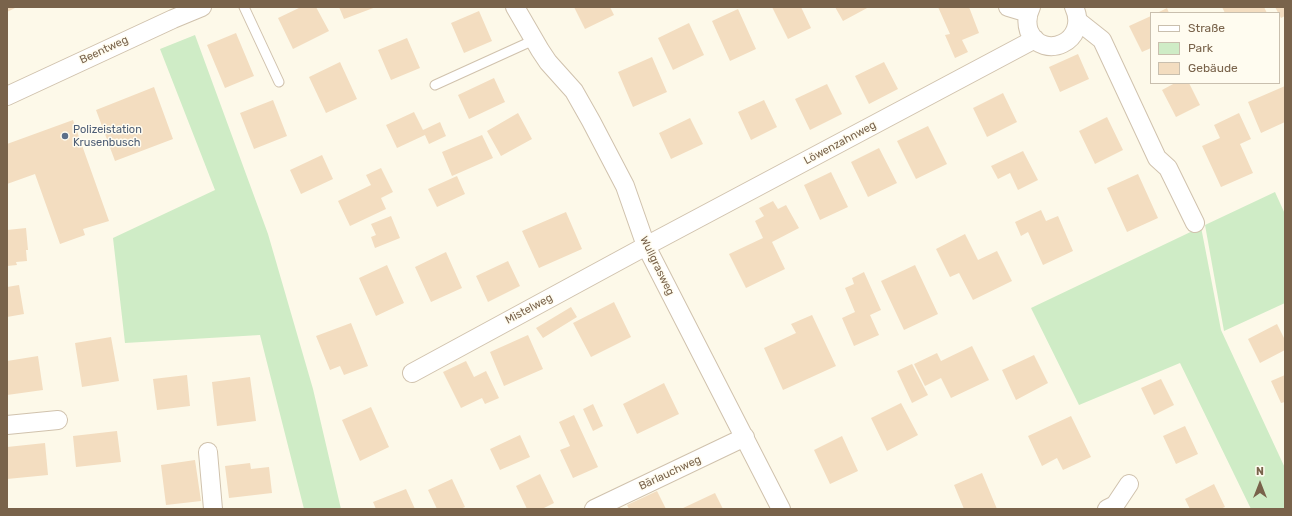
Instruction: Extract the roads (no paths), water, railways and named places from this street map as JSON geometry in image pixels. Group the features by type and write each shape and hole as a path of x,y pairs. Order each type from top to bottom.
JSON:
{"street":[{"name":"Beentweg","path":"7,96 171,13 202,7"},
{"name":"Wullgrasweg","path":"515,7 548,62 574,91 591,121 625,186 646,246 781,509"},
{"path":"1008,7 1030,10 1027,20 1028,27 1035,39 1042,44 1050,46 1066,42 1074,33 1076,14"},
{"path":"1076,14 1102,40 1157,158 1168,168 1195,223"},
{"name":"Löwenzahnweg","path":"646,246 1035,39"},
{"name":"Mistelweg","path":"412,373 646,246"},
{"path":"7,425 58,420"},
{"name":"Bärlauchweg","path":"594,509 745,437"},
{"path":"208,452 213,509"},
{"path":"1107,509 1115,505 1129,484"}],"lane":[{"path":"244,7 279,82"},
{"path":"435,85 534,40"}],"place":[{"name":"Polizeistation Krusenbusch","path":"65,136"}]}
